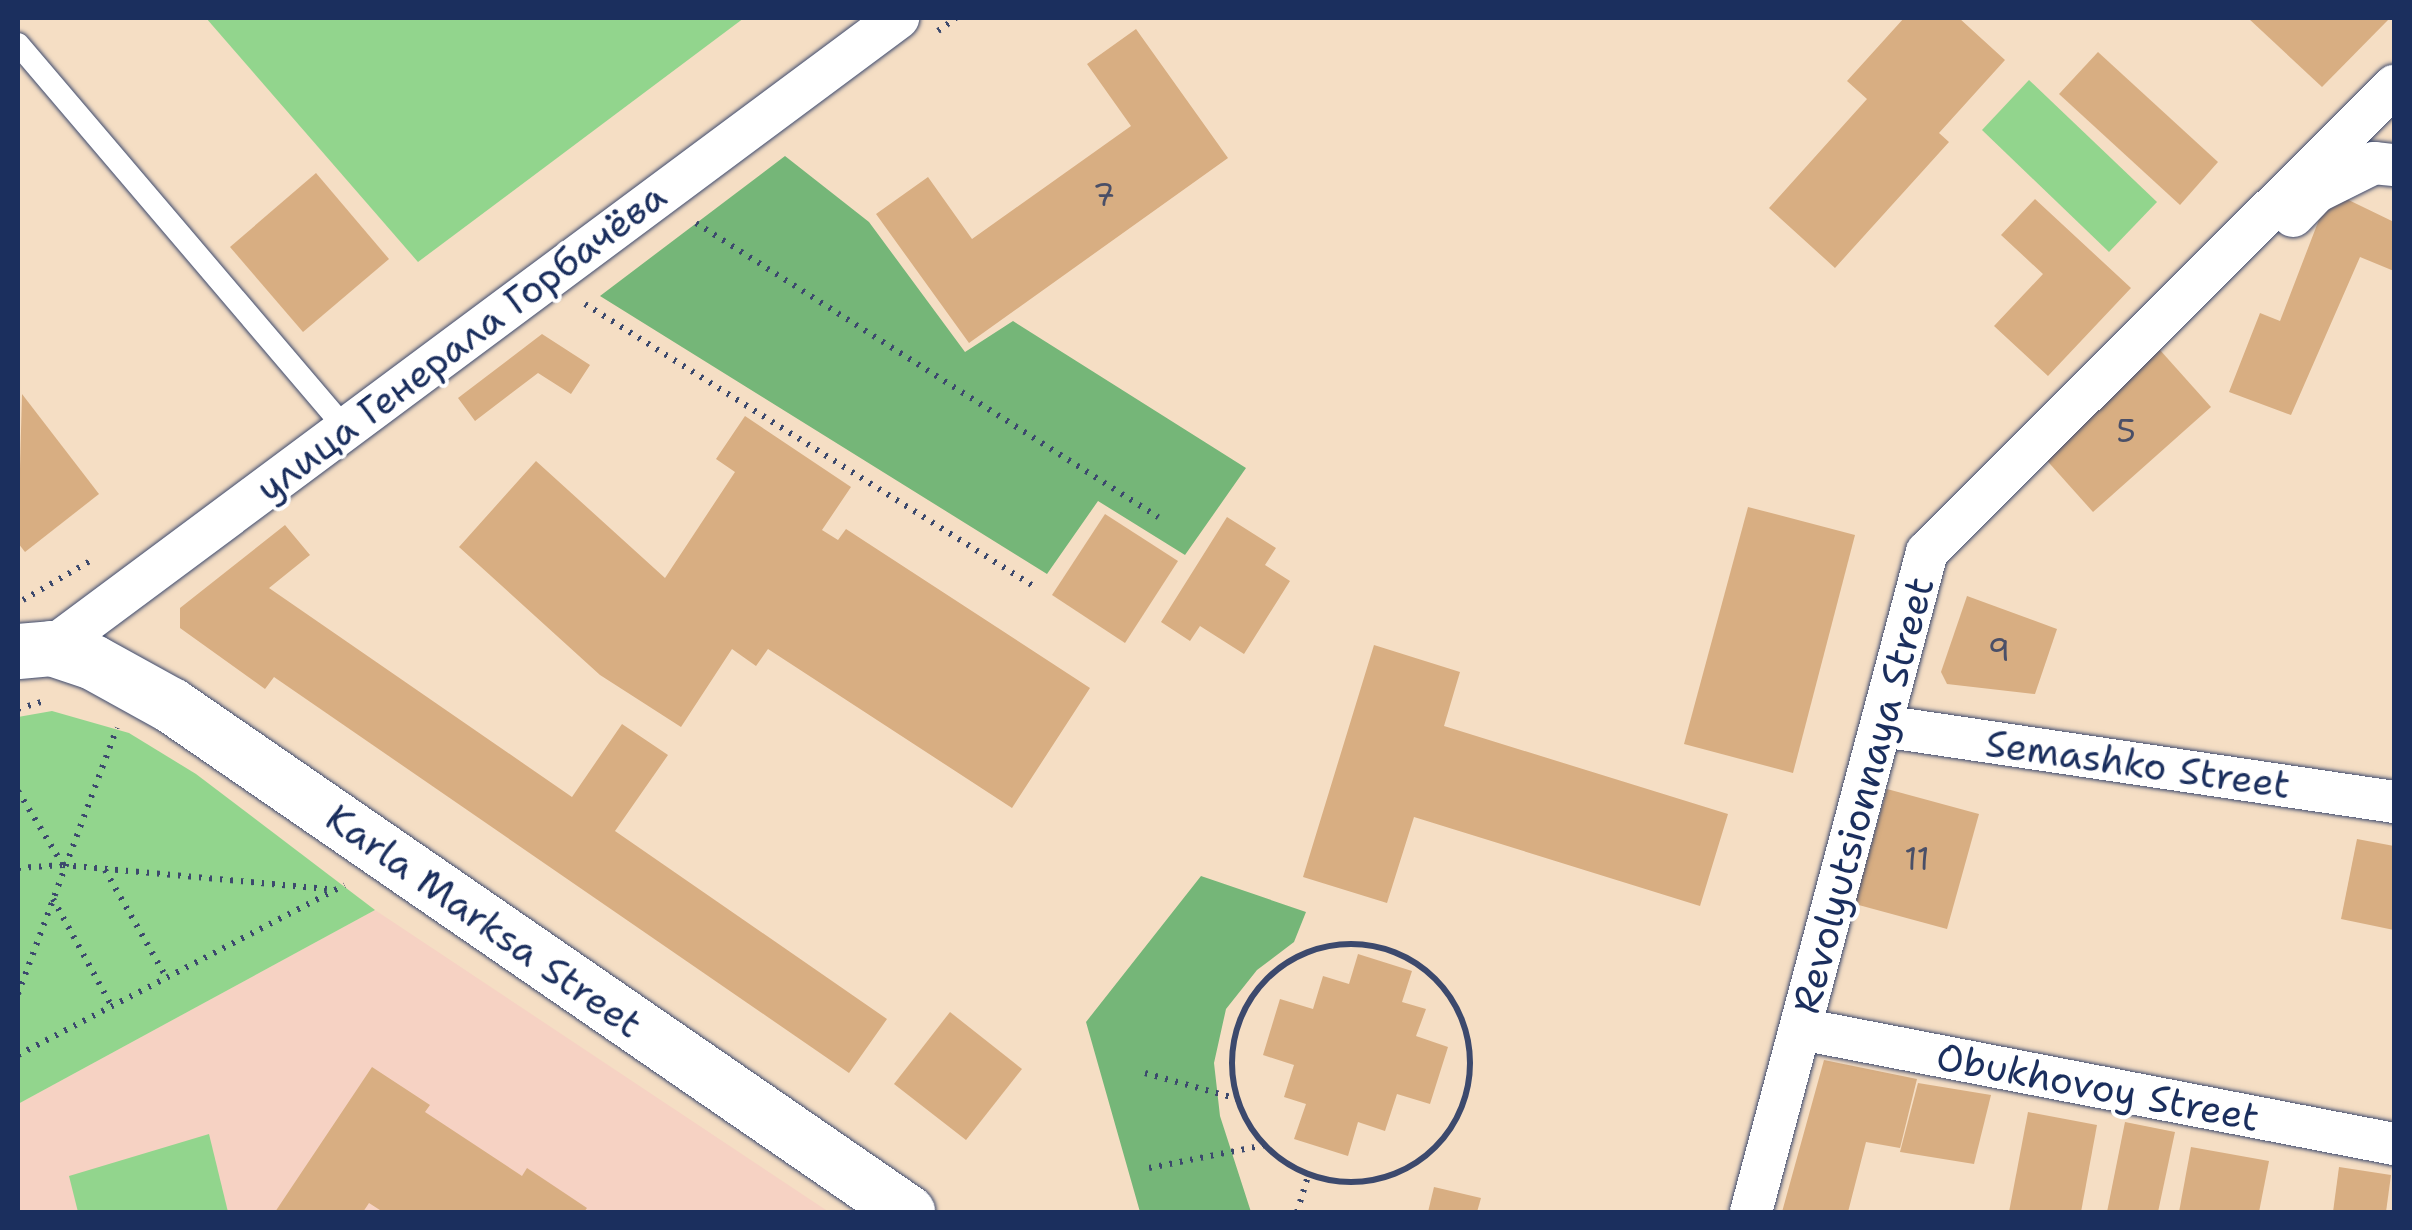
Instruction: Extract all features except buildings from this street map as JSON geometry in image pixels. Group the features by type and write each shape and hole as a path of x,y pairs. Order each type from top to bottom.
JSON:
{"main road":[{"name":"Karla Marksa Street","path":"34,650 93,662 171,705 907,1212"}],"street":[{"name":"улица Генерала Горбачёва","path":"34,650 345,428 898,18"},
{"name":"Revolyutsionnaya Street","path":"1751,1212 1927,552 2394,86"},
{"path":"2210,267 2262,250 2316,192 2374,163 2394,165"},
{"name":"Semashko Street","path":"1882,726 2394,802"},
{"name":"Obukhovoy Street","path":"1801,1029 2394,1144"}],"lane":[{"path":"18,44 345,428"}],"path":[{"path":"686,217 1158,517"},
{"path":"576,298 1036,587"},
{"path":"18,994 110,744"},
{"path":"18,791 64,865"},
{"path":"18,868 64,865 328,889 18,1054"},
{"path":"104,868 165,975"},
{"path":"52,898 111,1005"},
{"path":"1335,944 1374,946 1411,960 1442,985 1462,1018 1470,1057 1466,1096 1448,1132 1421,1160 1386,1178 1347,1183 1308,1176 1265,1145 1238,1099 1232,1050 1243,1012 1265,979 1297,956 1335,944"},
{"path":"1145,1073 1238,1099"},
{"path":"1150,1168 1265,1145"},
{"path":"1298,1212 1308,1176"}],"shaded area":[{"path":"375,910 829,1212 18,1212 18,1104"}],"green space":[{"path":"206,18 744,18 418,262"},
{"path":"2029,80 2157,202 2109,252 1982,130"},
{"path":"785,156 869,222 965,352 1013,321 1246,468 1185,555 1098,501 1047,574 600,296"},
{"path":"52,711 129,733 196,774 375,910 18,1104 18,717"},
{"path":"1201,876 1306,912 1294,942 1257,970 1226,1009 1214,1063 1220,1116 1251,1212 1140,1212 1086,1022"},
{"path":"209,1134 228,1212 78,1212 69,1176"}]}
